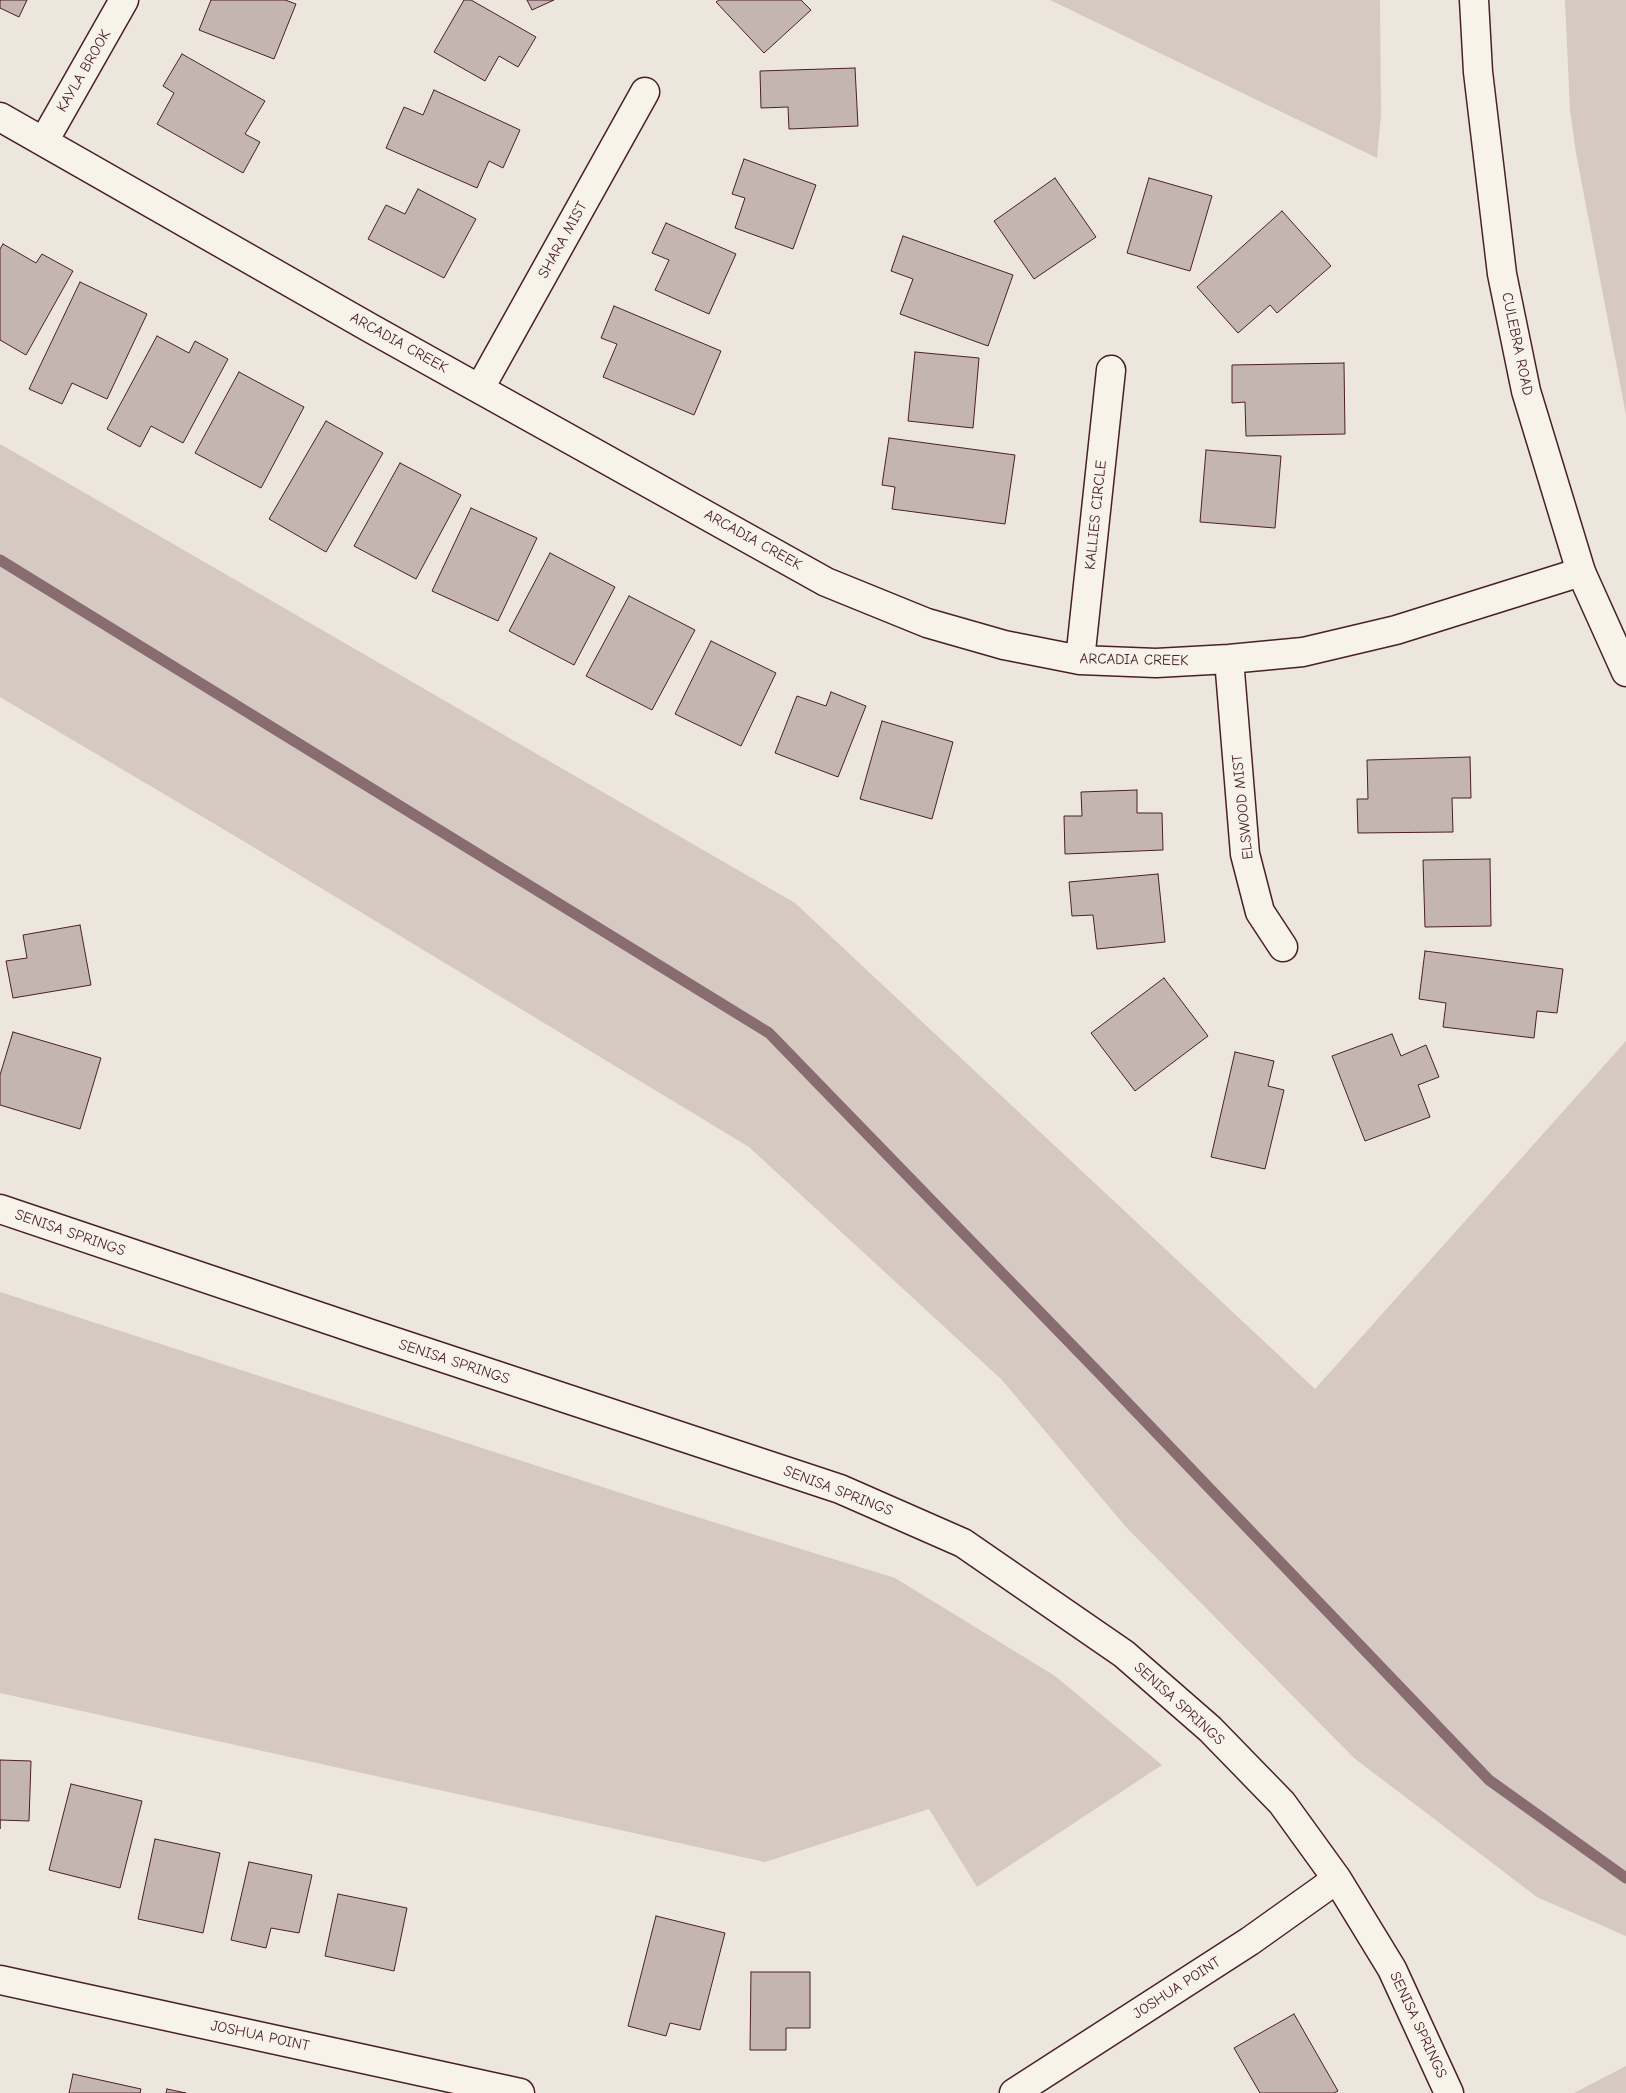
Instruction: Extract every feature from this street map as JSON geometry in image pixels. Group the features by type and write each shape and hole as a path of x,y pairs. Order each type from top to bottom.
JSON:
{"street":[{"name":"KAYLA BROOK","path":"44,141 124,0"},
{"name":"CULEBRA ROAD","path":"1474,0 1478,72 1502,274 1526,391 1581,572 1626,672"},
{"name":"SHARA MIST","path":"480,388 645,92"},
{"name":"ARCADIA CREEK","path":"0,117 372,329 826,582 927,623 1004,645 1080,660 1156,663 1229,659 1302,652 1396,630 1581,572"},
{"name":"KALLIES CIRCLE","path":"1080,660 1111,370"},
{"name":"ELSWOOD MIST","path":"1229,659 1245,854 1260,912 1283,947"},
{"name":"SENISA SPRINGS","path":"0,1209 840,1489 963,1543 1124,1654 1210,1730 1282,1803 1337,1879 1392,1969 1449,2093"},
{"name":"JOSHUA POINT","path":"1014,2093 1250,1941 1337,1879"},
{"name":"JOSHUA POINT","path":"0,1980 520,2093"}],"shaded area":[{"path":"1050,0 1380,0 1381,115 1377,158"},
{"path":"1565,0 1626,0 1626,415 1576,153 1570,110"},
{"path":"0,444 795,903 1315,1389 1626,1041 1626,1936 1537,1897 1354,1758 1126,1527 1002,1380 749,1147 240,839 0,697"},
{"path":"0,1292 658,1505 895,1578 1055,1676 1162,1765 977,1887 929,1809 765,1862 0,1693"},
{"path":"1626,2066 1626,2093 1574,2093"}],"building":[{"path":"0,0 27,0 19,17 0,8"},
{"path":"211,0 285,0 296,4 274,59 199,30"},
{"path":"464,0 471,0 536,37 518,67 499,56 485,81 434,52"},
{"path":"527,0 554,0 532,10"},
{"path":"719,0 801,0 811,10 764,53 716,2"},
{"path":"182,54 265,101 245,134 260,142 243,173 157,124 174,93 163,86"},
{"path":"855,68 858,126 789,129 788,107 761,108 760,71"},
{"path":"434,90 520,130 503,168 489,161 477,188 386,148 404,107 423,115"},
{"path":"744,159 816,185 793,249 735,228 745,198 732,194"},
{"path":"1055,178 1096,237 1034,279 994,221"},
{"path":"1149,178 1212,196 1190,271 1127,253"},
{"path":"418,189 476,219 444,278 368,239 386,205 405,214"},
{"path":"1282,211 1331,266 1277,313 1270,305 1238,333 1197,287"},
{"path":"666,223 736,254 709,314 655,290 669,260 652,253"},
{"path":"903,236 1013,275 988,346 900,314 913,279 891,271"},
{"path":"3,244 36,263 42,254 73,271 26,355 0,340 0,249"},
{"path":"80,282 147,314 107,399 72,383 62,404 29,389"},
{"path":"614,306 721,351 694,415 603,377 617,344 601,338"},
{"path":"157,336 189,353 195,341 228,359 183,443 151,426 140,447 107,429"},
{"path":"915,352 979,358 973,428 908,421"},
{"path":"1344,363 1345,434 1246,436 1245,402 1232,403 1232,365"},
{"path":"239,372 304,407 261,488 195,453"},
{"path":"326,421 383,453 326,552 269,519"},
{"path":"889,438 1015,455 1005,524 892,509 895,487 882,485"},
{"path":"1206,450 1281,456 1275,528 1200,522"},
{"path":"400,463 461,495 416,579 354,546"},
{"path":"471,508 537,538 498,621 432,591"},
{"path":"550,553 615,587 574,665 509,631"},
{"path":"629,596 695,630 652,710 586,676"},
{"path":"711,641 776,673 741,746 675,714"},
{"path":"831,692 866,706 838,777 775,753 797,696 826,706"},
{"path":"882,721 953,742 932,819 860,799"},
{"path":"1470,757 1471,798 1452,798 1453,832 1358,833 1357,799 1368,799 1367,760"},
{"path":"1137,790 1137,813 1162,813 1163,850 1065,854 1064,816 1082,816 1081,792"},
{"path":"1490,859 1491,926 1425,927 1423,860"},
{"path":"1158,874 1165,942 1097,949 1093,915 1072,916 1069,882"},
{"path":"80,925 91,985 13,998 6,961 27,958 23,935"},
{"path":"1425,951 1563,969 1557,1013 1537,1011 1534,1038 1443,1027 1446,1003 1419,999"},
{"path":"1164,978 1208,1036 1135,1091 1091,1033"},
{"path":"13,1032 101,1058 80,1129 0,1105 0,1075"},
{"path":"1392,1034 1401,1056 1426,1045 1439,1077 1418,1085 1430,1117 1365,1141 1332,1056"},
{"path":"1235,1052 1274,1061 1268,1086 1284,1090 1265,1169 1211,1157"},
{"path":"0,1760 31,1761 29,1821 0,1820"},
{"path":"71,1784 142,1801 120,1888 49,1870"},
{"path":"155,1839 220,1853 203,1933 138,1919"},
{"path":"249,1862 312,1875 299,1933 271,1928 266,1948 231,1940"},
{"path":"338,1894 407,1908 394,1971 325,1956"},
{"path":"656,1916 725,1933 700,2030 670,2023 666,2036 628,2026"},
{"path":"751,1972 810,1972 810,2028 786,2028 786,2050 750,2050"},
{"path":"1294,2014 1338,2091 1334,2093 1260,2093 1234,2048"},
{"path":"73,2074 141,2089 140,2093 69,2093"},
{"path":"167,2089 186,2093 166,2093"}],"waterway":[{"path":"0,560 769,1033 1100,1374 1489,1780 1626,1878"}]}
